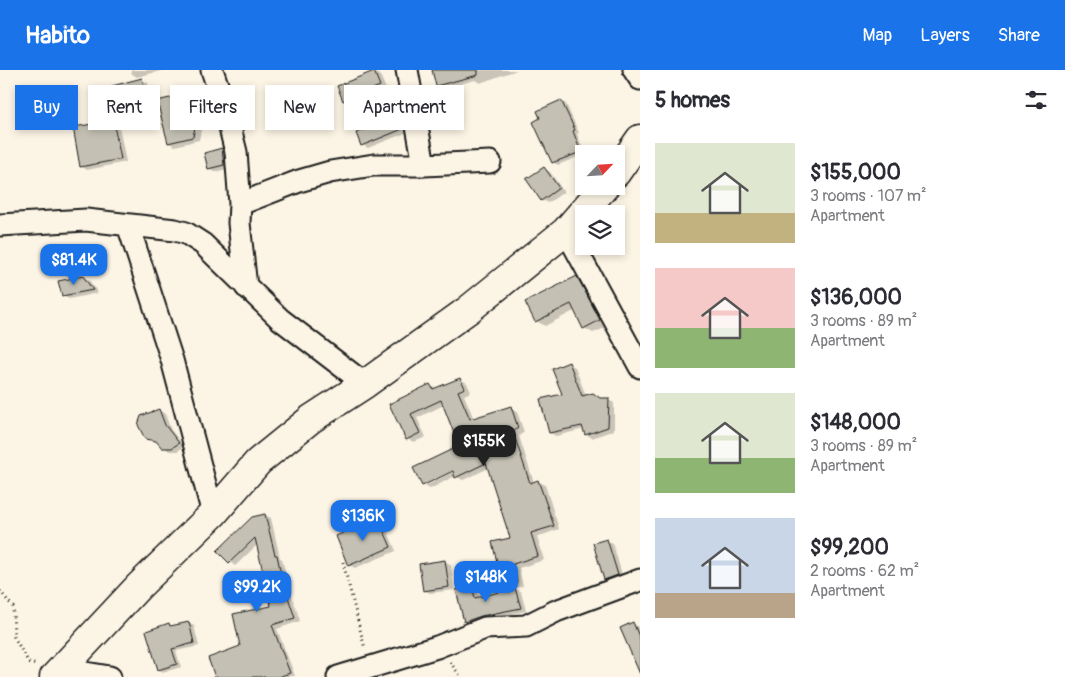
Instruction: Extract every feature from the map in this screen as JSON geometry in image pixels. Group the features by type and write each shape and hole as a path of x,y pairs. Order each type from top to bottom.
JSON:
{"street":[{"path":"212,70 225,108 236,152 240,204 239,223 246,287"},
{"path":"407,70 424,165"},
{"path":"634,70 640,79"},
{"path":"625,160 640,139"},
{"path":"240,204 300,181 330,172 374,165 490,162"},
{"path":"58,673 139,586 213,514 258,462 312,419 468,310 566,231 598,195"},
{"path":"0,225 86,220 175,230 186,233 203,244 280,319 364,384"},
{"path":"128,225 172,360 213,514"},
{"path":"566,231 640,367"},
{"path":"338,677 436,647 485,628 526,626 556,611 640,580"},
{"path":"58,673 110,677"}],"path":[{"path":"343,562 370,666"},
{"path":"0,591 13,607 14,636 29,663 58,673"}],"building":[{"path":"432,70 478,70 478,75 436,85"},
{"path":"374,71 380,85 344,85 343,101 337,86"},
{"path":"142,78 144,85 116,85"},
{"path":"170,98 170,130 194,130 193,137 168,143 160,112 160,100"},
{"path":"561,100 575,130 573,131 578,145 575,145 575,154 552,163 533,122 540,118 537,111"},
{"path":"88,125 88,130 115,130 121,159 80,167 74,130 78,130 78,126"},
{"path":"364,130 400,130 361,146 356,133"},
{"path":"222,148 224,165 208,169 204,153"},
{"path":"544,167 559,188 541,201 526,179"},
{"path":"83,276 93,290 62,296 58,281"},
{"path":"577,276 600,320 583,329 571,304 535,322 525,302"},
{"path":"569,362 582,396 593,393 600,398 609,398 608,427 585,435 582,426 549,433 540,399 562,394 552,369"},
{"path":"460,378 465,388 458,391 470,419 511,406 518,428 513,432 530,483 538,480 554,526 531,533 538,556 513,564 517,582 503,586 492,542 510,538 486,463 455,478 453,471 422,486 413,468 459,446 441,400 411,414 420,433 406,440 389,404 430,384 433,389"},
{"path":"159,409 165,425 179,443 172,448 162,448 156,441 145,439 138,425 141,416"},
{"path":"265,514 275,555 277,555 282,579 295,618 272,625 290,673 278,677 215,677 208,658 240,646 233,614 271,606 255,538 229,563 217,551 252,517"},
{"path":"380,522 391,547 348,566 336,536 365,523"},
{"path":"607,539 618,575 604,580 593,543"},
{"path":"445,560 449,587 423,591 419,564"},
{"path":"472,586 475,598 515,588 521,608 481,616 464,622 456,590"},
{"path":"189,622 194,643 172,649 177,664 158,670 146,631 169,623 170,626"},
{"path":"633,622 640,639 640,674 620,628"}]}
